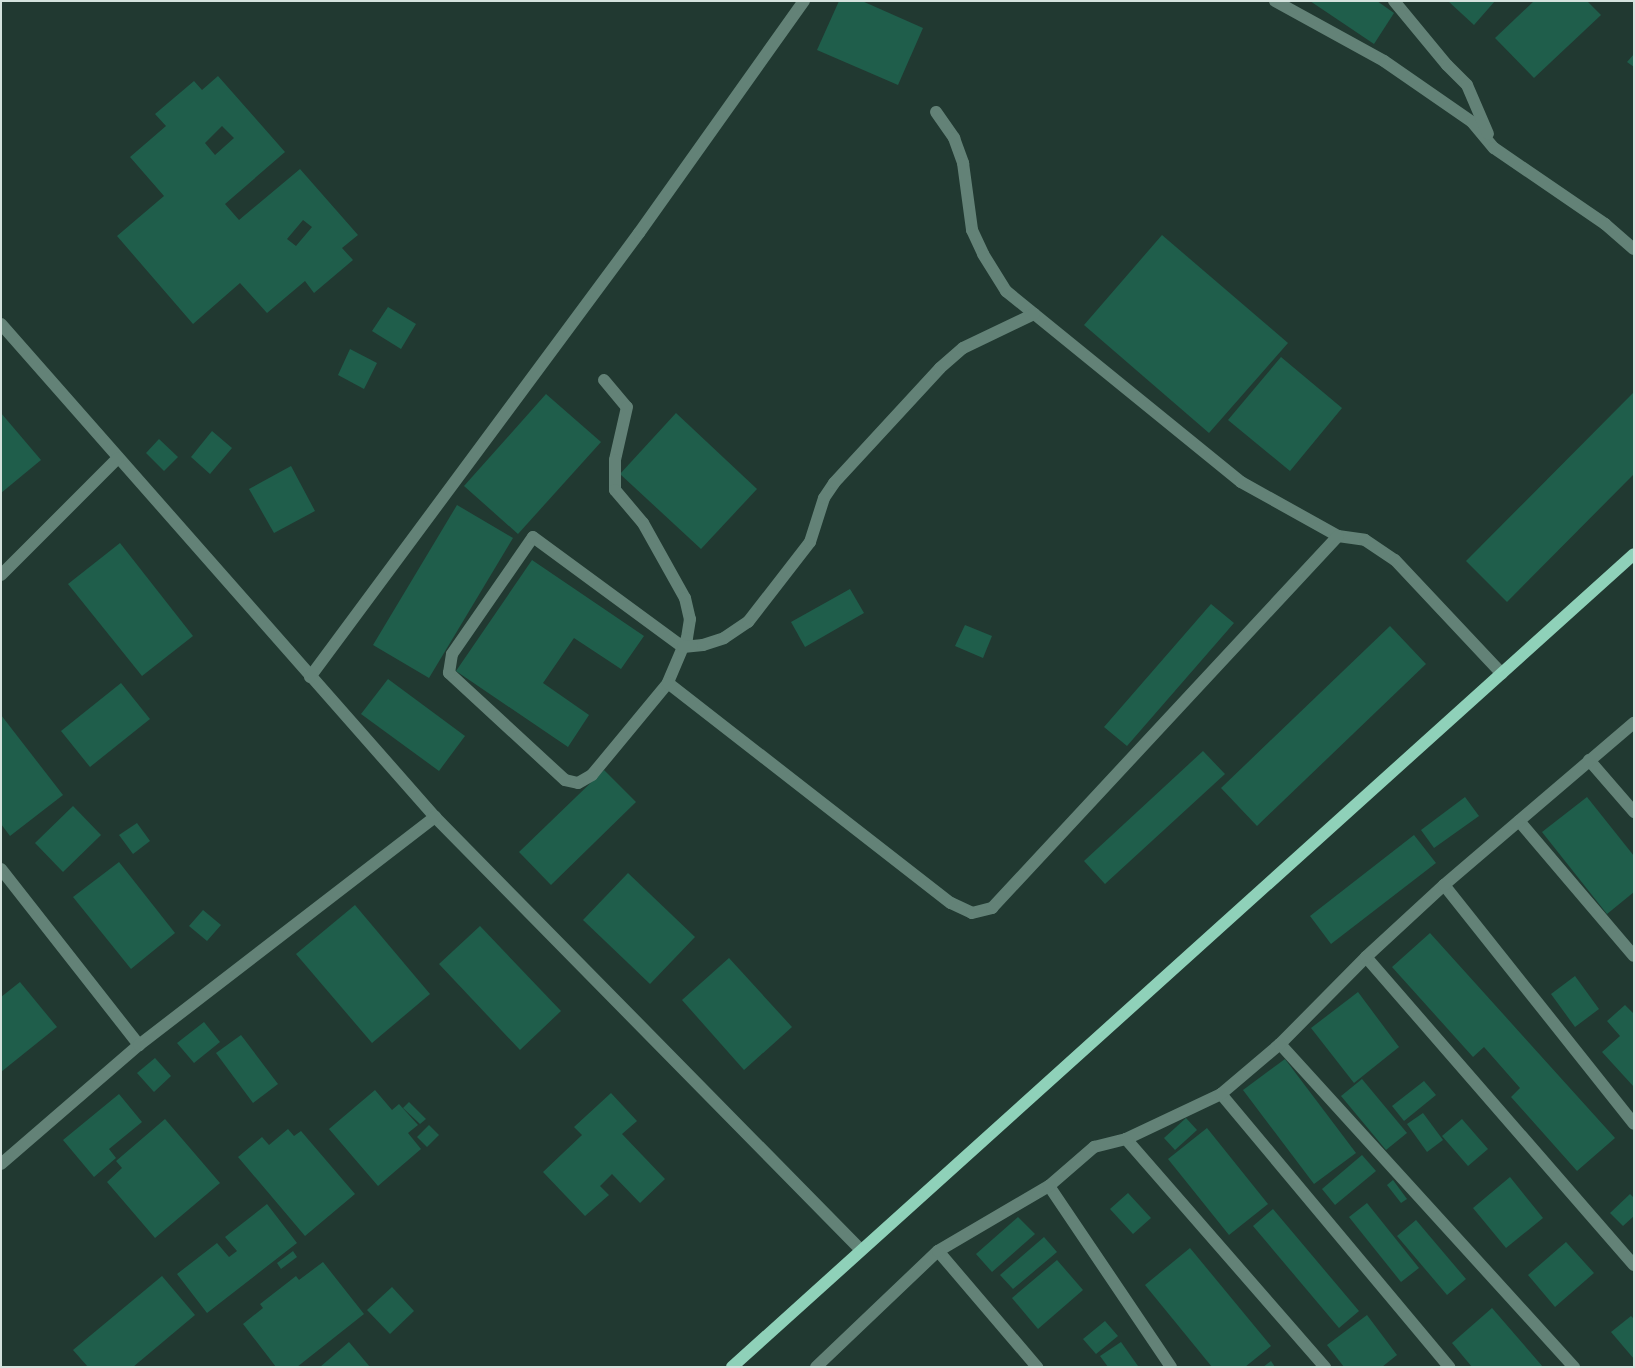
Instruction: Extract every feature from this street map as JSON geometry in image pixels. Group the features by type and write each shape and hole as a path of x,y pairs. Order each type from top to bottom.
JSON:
{"main road":[{"path":"732,1367 1634,554"}],"street":[{"path":"310,677 639,233 804,1"},
{"path":"1275,1 1384,61 1472,122 1494,148 1605,224 1634,249"},
{"path":"1394,1 1447,65 1467,85 1494,148"},
{"path":"936,112 954,138 963,162 972,230 983,254 1006,291 1241,482 1338,536 1365,540 1394,560 1502,674"},
{"path":"604,380 627,407 616,460 615,490 643,523 685,598 690,619 682,647 668,683 592,775 578,783 565,780 449,673 452,654 533,537 682,647 703,645 724,638 748,622 810,542 824,498 834,482 940,368 963,348 1034,314"},
{"path":"1,324 435,817 861,1250"},
{"path":"1,575 118,458"},
{"path":"668,683 951,903 972,913 992,908 1338,536"},
{"path":"816,1367 938,1251 1049,1186 1094,1147 1126,1139 1221,1094 1280,1044 1366,957 1444,885 1634,723"},
{"path":"1589,760 1634,812"},
{"path":"1,1164 139,1044 435,817"},
{"path":"1519,822 1634,956"},
{"path":"1,869 139,1044"},
{"path":"1444,885 1634,1124"},
{"path":"1366,957 1634,1265"},
{"path":"1280,1044 1574,1367"},
{"path":"1221,1094 1449,1367"},
{"path":"1126,1139 1325,1367"},
{"path":"1049,1186 1171,1367"},
{"path":"938,1251 1037,1367"}],"building":[{"path":"839,1 862,1 923,28 898,85 817,50"},
{"path":"1310,1 1377,1 1394,13 1374,44"},
{"path":"1448,1 1495,1 1474,25"},
{"path":"1534,1 1587,1 1601,15 1534,78 1495,38"},
{"path":"1634,54 1634,67 1627,62"},
{"path":"218,76 285,152 225,204 239,220 300,169 358,235 342,248 353,260 314,293 305,281 267,313 240,283 193,324 117,236 164,196 130,157 166,126 155,114 194,81 202,90","holes":["222,126 234,138 215,155 205,143","303,220 312,227 296,246 287,239"]},
{"path":"1162,235 1288,343 1209,433 1084,325"},
{"path":"388,307 416,324 401,349 372,331"},
{"path":"350,349 377,363 364,389 338,375"},
{"path":"1281,357 1342,408 1290,471 1228,420"},
{"path":"1634,392 1634,474 1507,602 1466,561"},
{"path":"546,394 601,442 518,534 464,486"},
{"path":"1,413 41,460 1,493"},
{"path":"676,413 757,489 701,549 620,474"},
{"path":"212,431 232,448 210,474 191,457"},
{"path":"159,439 178,457 164,471 146,453"},
{"path":"291,466 315,511 274,533 249,489"},
{"path":"457,505 513,538 429,678 373,645"},
{"path":"120,543 193,636 142,676 68,584"},
{"path":"532,560 644,636 621,669 574,638 543,683 589,715 568,747 456,671"},
{"path":"850,589 864,613 805,647 791,622"},
{"path":"1211,604 1234,623 1127,746 1104,727"},
{"path":"965,625 992,636 983,658 955,646"},
{"path":"1390,626 1426,664 1257,826 1221,788"},
{"path":"388,679 465,736 439,771 361,714"},
{"path":"121,683 150,719 90,767 61,731"},
{"path":"1,715 63,795 10,836 1,824"},
{"path":"1203,751 1225,774 1105,884 1084,861"},
{"path":"604,770 636,802 551,885 519,852"},
{"path":"1465,797 1479,816 1434,848 1421,830"},
{"path":"1587,797 1634,856 1634,892 1607,914 1542,832"},
{"path":"73,806 101,835 63,872 35,843"},
{"path":"137,823 150,841 133,854 119,835"},
{"path":"1414,835 1436,863 1331,944 1310,916"},
{"path":"119,862 175,933 131,969 73,897"},
{"path":"628,873 695,937 650,984 583,920"},
{"path":"355,905 430,994 372,1043 296,954"},
{"path":"203,910 221,925 207,941 189,926"},
{"path":"480,926 561,1011 520,1050 439,964"},
{"path":"1430,933 1615,1138 1577,1171 1511,1097 1520,1088 1484,1047 1473,1057 1392,967"},
{"path":"729,958 792,1027 744,1070 682,1000"},
{"path":"1575,976 1599,1009 1575,1027 1551,994"},
{"path":"20,982 57,1027 1,1072 1,997"},
{"path":"1358,992 1399,1047 1354,1083 1311,1028"},
{"path":"1625,1005 1634,1014 1634,1087 1602,1052 1620,1036 1607,1021"},
{"path":"204,1022 220,1042 194,1063 177,1043"},
{"path":"241,1035 278,1084 253,1103 216,1053"},
{"path":"155,1058 171,1076 154,1092 137,1073"},
{"path":"1285,1059 1356,1153 1314,1184 1243,1090"},
{"path":"1362,1079 1407,1133 1386,1150 1341,1096"},
{"path":"1424,1081 1436,1095 1404,1121 1392,1106"},
{"path":"375,1090 392,1110 399,1104 418,1125 408,1133 421,1149 378,1186 329,1129"},
{"path":"611,1093 637,1121 622,1134 665,1179 640,1203 612,1174 600,1186 609,1195 585,1216 543,1172 582,1135 574,1127"},
{"path":"119,1094 142,1122 109,1149 116,1158 94,1177 63,1140"},
{"path":"409,1102 426,1119 420,1124 403,1108"},
{"path":"1423,1113 1443,1140 1427,1152 1407,1124"},
{"path":"1186,1118 1197,1130 1175,1150 1164,1138"},
{"path":"165,1119 220,1183 155,1238 107,1182 122,1168 116,1161"},
{"path":"1462,1119 1488,1149 1468,1166 1442,1136"},
{"path":"429,1125 439,1135 427,1147 417,1137"},
{"path":"1207,1128 1268,1204 1229,1235 1168,1159"},
{"path":"288,1129 294,1136 301,1131 355,1194 305,1236 238,1157 262,1137 269,1145"},
{"path":"1362,1155 1376,1171 1335,1205 1322,1189"},
{"path":"1510,1177 1543,1218 1506,1248 1473,1208"},
{"path":"1393,1180 1407,1199 1401,1203 1387,1185"},
{"path":"1128,1193 1151,1218 1133,1234 1110,1209"},
{"path":"1630,1194 1634,1198 1634,1216 1623,1226 1610,1213"},
{"path":"1367,1203 1419,1268 1401,1282 1349,1217"},
{"path":"267,1204 297,1243 207,1313 177,1274 217,1243 229,1257 237,1251 225,1237"},
{"path":"1273,1209 1359,1311 1339,1328 1253,1226"},
{"path":"1018,1217 1035,1234 992,1272 976,1254"},
{"path":"1416,1220 1466,1279 1447,1295 1397,1236"},
{"path":"1044,1237 1057,1252 1013,1289 1000,1275"},
{"path":"1566,1242 1594,1273 1555,1307 1528,1275"},
{"path":"1190,1248 1271,1346 1245,1367 1212,1367 1145,1285"},
{"path":"293,1251 297,1257 281,1269 277,1263"},
{"path":"1057,1260 1083,1290 1038,1329 1012,1298"},
{"path":"323,1262 364,1314 297,1367 276,1367 243,1324 263,1308 260,1304 296,1276 299,1280"},
{"path":"162,1276 195,1315 133,1367 88,1367 73,1350"},
{"path":"392,1287 414,1311 390,1334 367,1310"},
{"path":"1492,1308 1543,1367 1472,1367 1452,1343"},
{"path":"1367,1315 1397,1355 1382,1367 1344,1367 1327,1345"},
{"path":"1631,1316 1634,1319 1634,1359 1611,1332"},
{"path":"1105,1321 1118,1336 1096,1354 1083,1339"},
{"path":"349,1342 370,1367 320,1367"},
{"path":"1121,1342 1138,1366 1108,1367 1100,1356"},
{"path":"1271,1361 1275,1367 1263,1367"}]}
